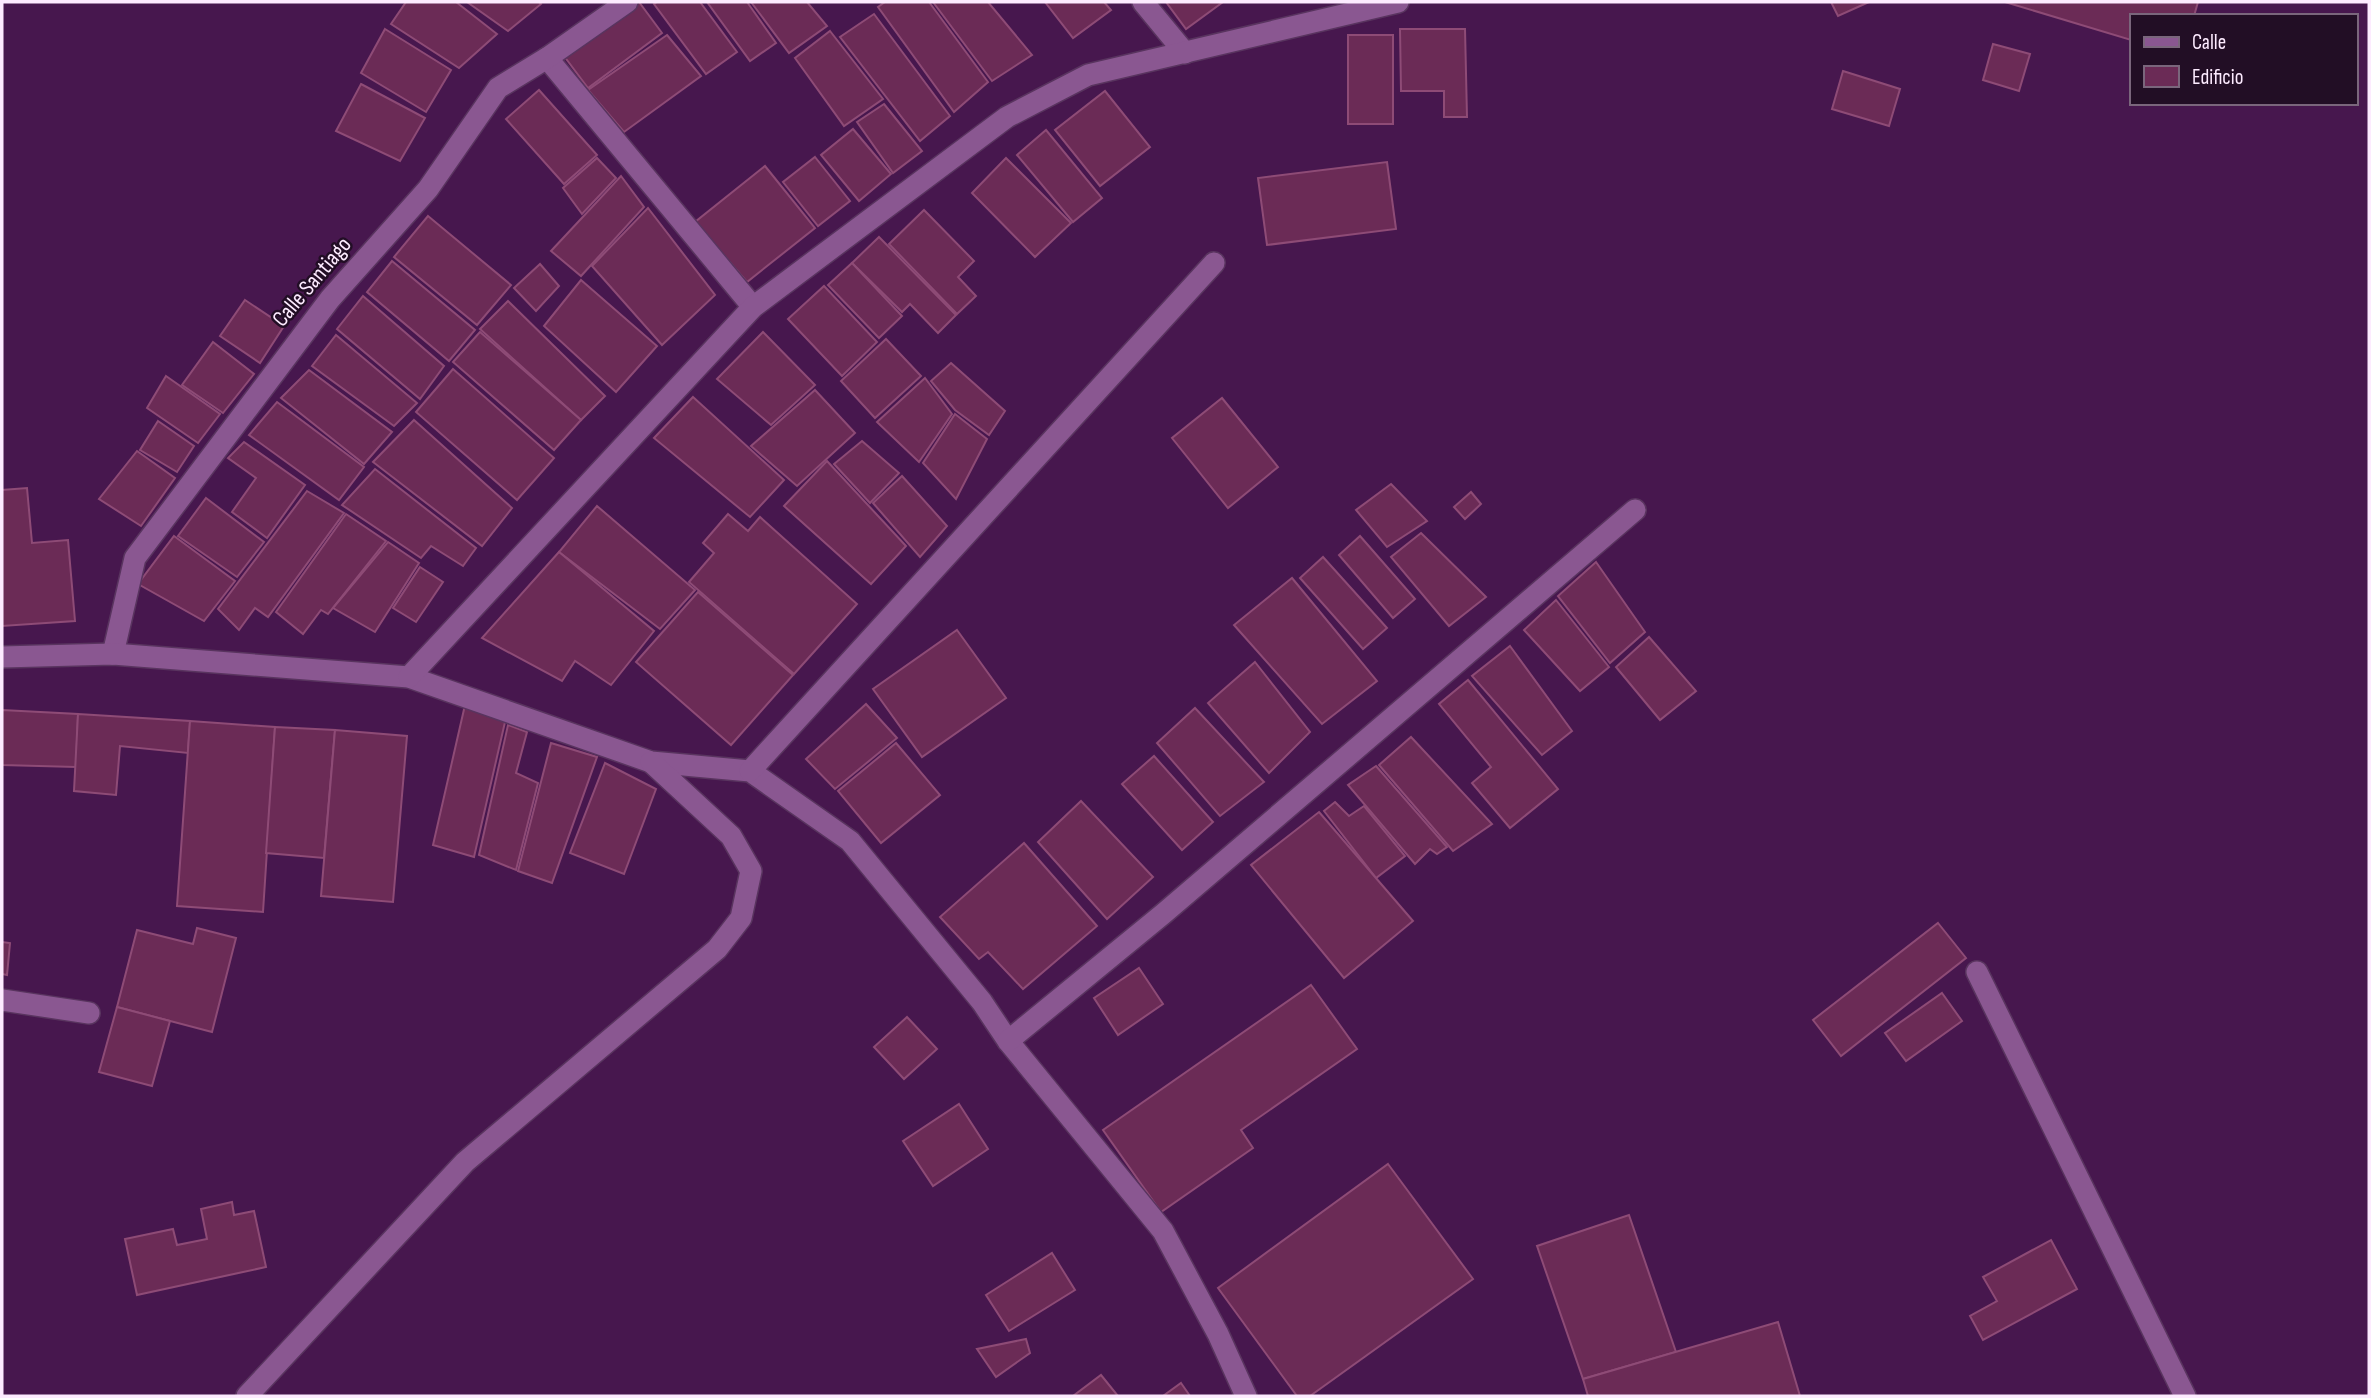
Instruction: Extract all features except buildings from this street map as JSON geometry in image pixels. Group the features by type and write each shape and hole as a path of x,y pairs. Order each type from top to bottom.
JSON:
{"street":[{"name":"Calle Santiago","path":"113,654 135,558 330,299 428,189 498,88 547,58 627,2"},
{"path":"1143,2 1185,53"},
{"path":"409,677 753,307 1007,117 1088,75 1398,2"},
{"path":"547,58 753,307"},
{"path":"750,771 1214,263"},
{"path":"1009,1041 1163,914 1636,510"},
{"path":"2,657 113,654 409,677 650,762 750,771 850,841 982,1002 1009,1041 1163,1231 1218,1334 1246,1396"},
{"path":"247,1396 465,1162 717,949 741,918 751,871 731,836 650,762"},
{"path":"1977,972 2185,1396"},
{"path":"2,1000 89,1013"}]}
